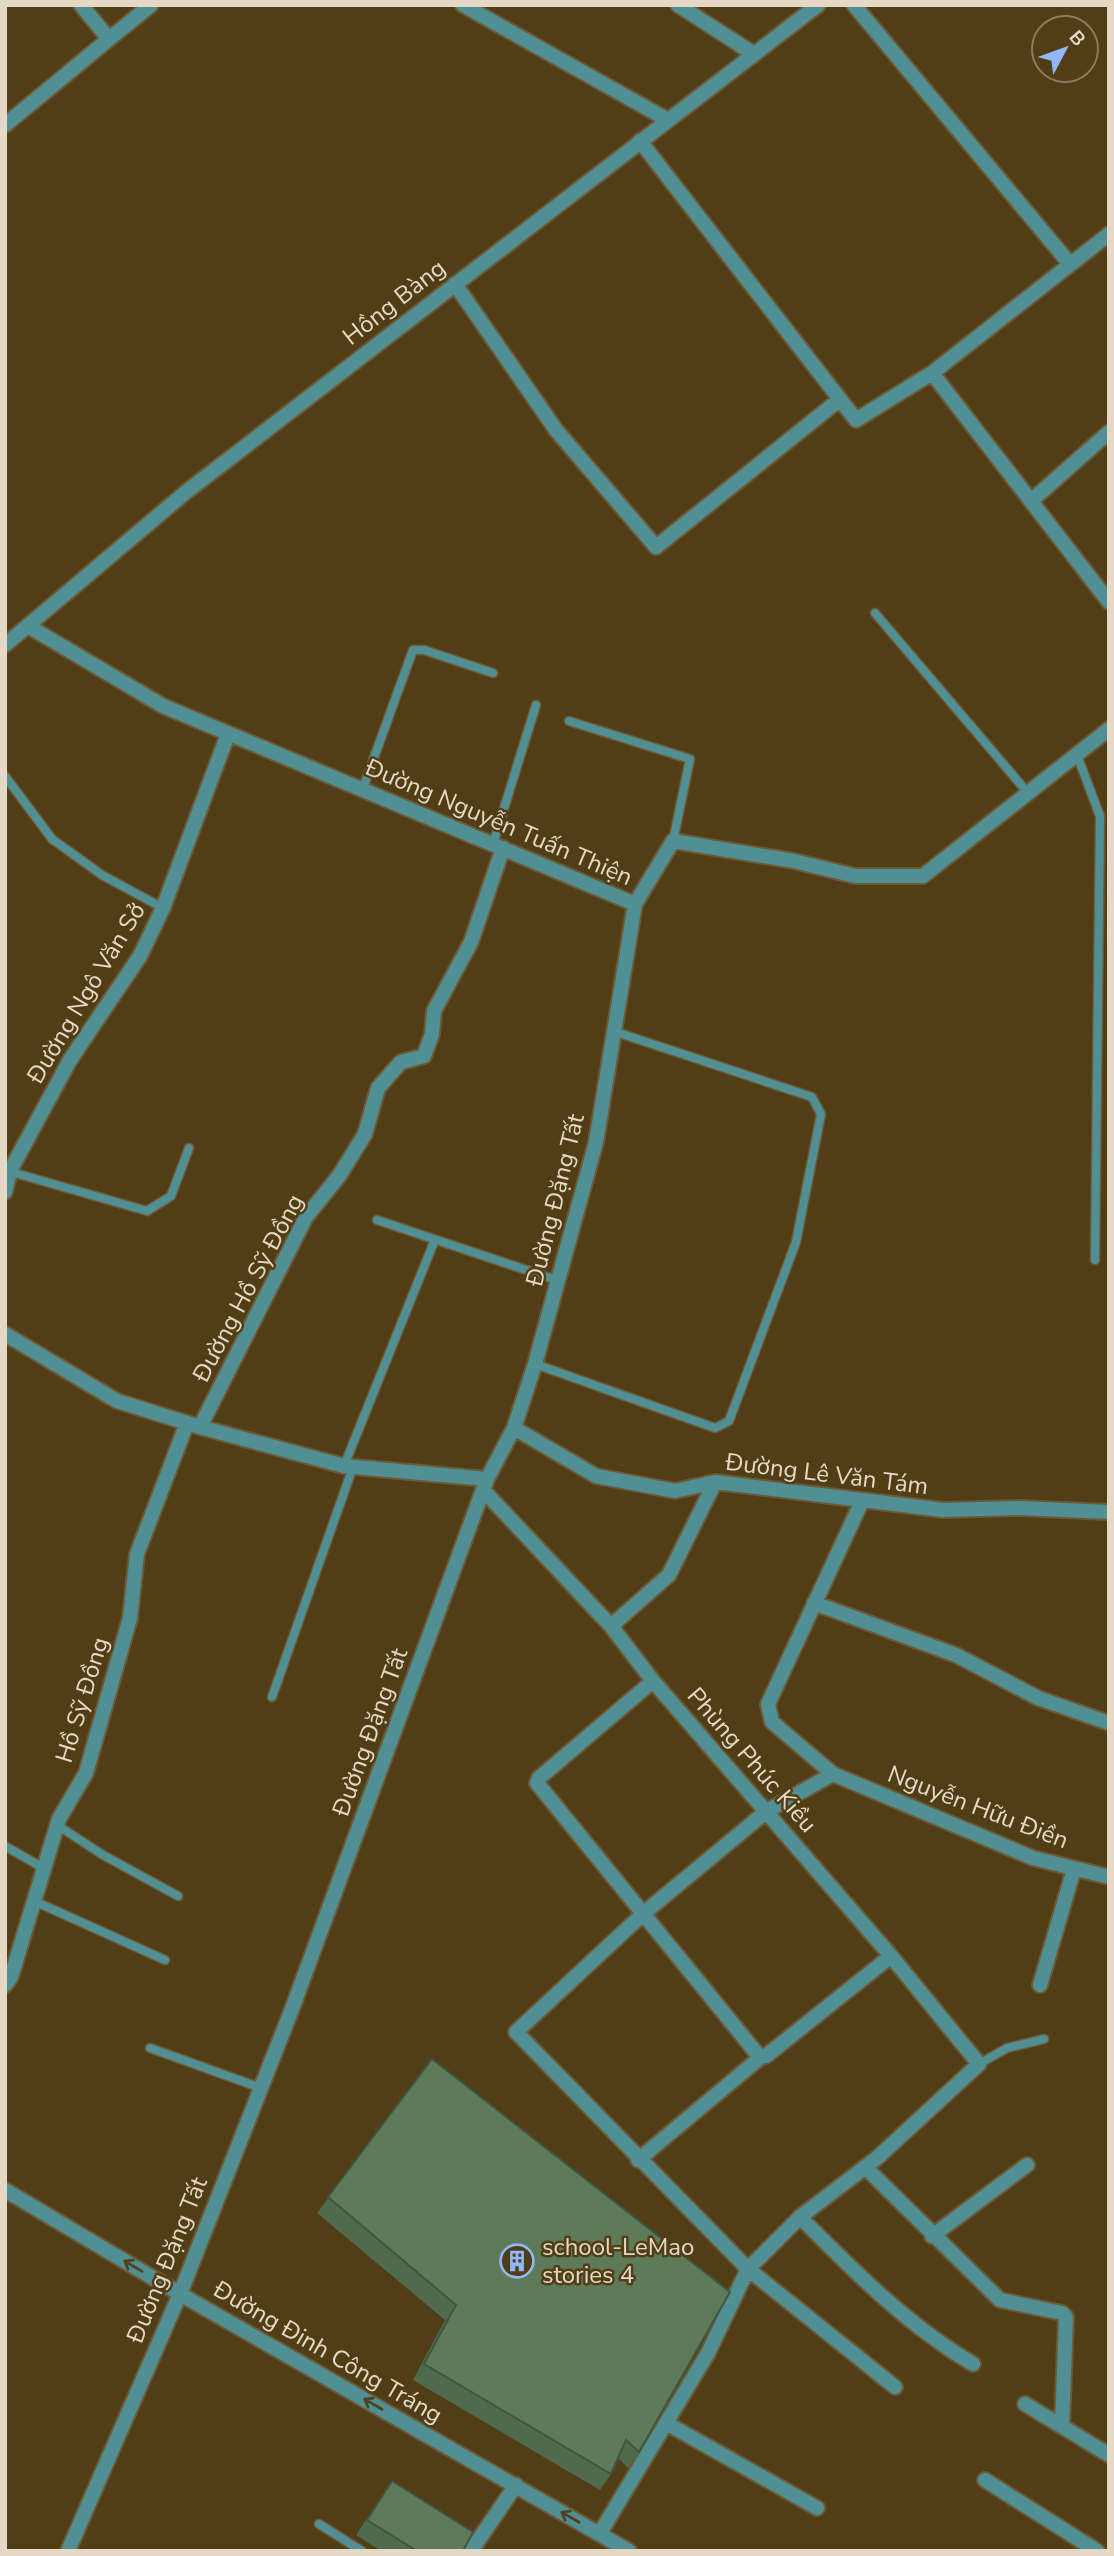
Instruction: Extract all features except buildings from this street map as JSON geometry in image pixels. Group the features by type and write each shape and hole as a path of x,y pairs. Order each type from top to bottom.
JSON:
{"street":[{"path":"81,5 109,39"},
{"path":"5,125 151,5"},
{"path":"463,5 668,120"},
{"path":"678,5 754,54"},
{"name":"Hồng Bàng","path":"5,645 186,492 818,5"},
{"path":"854,5 1070,264"},
{"path":"640,142 856,420 932,373 1109,234"},
{"path":"455,284 556,430 656,547 839,400"},
{"path":"932,373 1109,602"},
{"path":"1031,501 1109,432"},
{"name":"Đường Nguyễn Tuấn Thiện","path":"28,626 163,706 635,904 673,841"},
{"path":"673,841 794,861 855,876 923,876 1109,729"},
{"name":"Đường Ngô Văn Sở","path":"5,1192 7,1170 70,1060 140,956 163,908 228,734"},
{"name":"Đường Hồ Sỹ Đồng","path":"194,1425 306,1217 339,1176 365,1134 378,1088 401,1062 424,1056 432,1034 434,1011 471,942 498,846"},
{"name":"Đường Đặng Tất","path":"68,2551 180,2294 261,2088 485,1485 514,1428 559,1281 596,1142 635,904"},
{"path":"5,1335 117,1401 349,1467 485,1485"},
{"name":"Hồ Sỹ Đồng","path":"5,1986 11,1977 57,1825 86,1773 130,1618 137,1554 194,1425"},
{"name":"Đường Lê Văn Tám","path":"514,1428 596,1476 674,1491 715,1482 943,1510 1018,1508 1109,1512"},
{"path":"611,1626 669,1575 715,1482"},
{"name":"Phùng Phúc Kiều","path":"485,1485 611,1626 653,1682 891,1956 979,2064"},
{"name":"Nguyễn Hữu Điền","path":"862,1501 768,1704 772,1722 833,1774 1033,1858 1109,1877"},
{"path":"814,1604 956,1655 1038,1698 1109,1723"},
{"path":"653,1682 539,1778 537,1783 761,2057"},
{"path":"833,1774 767,1811 644,1913 516,2032 638,2160 748,2269 895,2387"},
{"path":"1040,1985 1074,1868"},
{"path":"638,2160 761,2057 766,2056 891,1956"},
{"path":"600,2533 708,2353 748,2269 800,2217 865,2167 979,2064"},
{"path":"932,2236 1027,2165"},
{"path":"865,2167 932,2236 1000,2300 1066,2317 1062,2426"},
{"name":"Đường Đinh Công Tráng","path":"5,2190 180,2294 629,2551"},
{"path":"800,2217 864,2281 945,2348 973,2364"},
{"path":"1025,2404 1109,2455"},
{"path":"666,2423 817,2508"},
{"path":"985,2480 1097,2551"},
{"path":"471,2551 516,2486"}],"lane":[{"path":"875,613 1028,793"},
{"path":"363,788 413,650 424,650 493,673"},
{"path":"498,846 536,705"},
{"path":"569,721 690,760 673,841"},
{"path":"1077,755 1100,816 1095,1261"},
{"path":"5,776 52,839 102,875 163,908"},
{"path":"535,1364 715,1428 723,1427 729,1421 796,1242 821,1114 817,1102 812,1097 613,1031"},
{"path":"7,1170 147,1211 171,1196 189,1148"},
{"path":"377,1220 434,1242 559,1281"},
{"path":"272,1697 349,1467 434,1242"},
{"path":"57,1825 103,1855 178,1896"},
{"path":"5,1846 45,1868"},
{"path":"34,1900 165,1960"},
{"path":"979,2064 1007,2048 1044,2039"},
{"path":"150,2048 261,2088"},
{"path":"319,2524 362,2551"}],"place":[{"name":"school-LeMao stories 4","path":"517,2261"}]}
